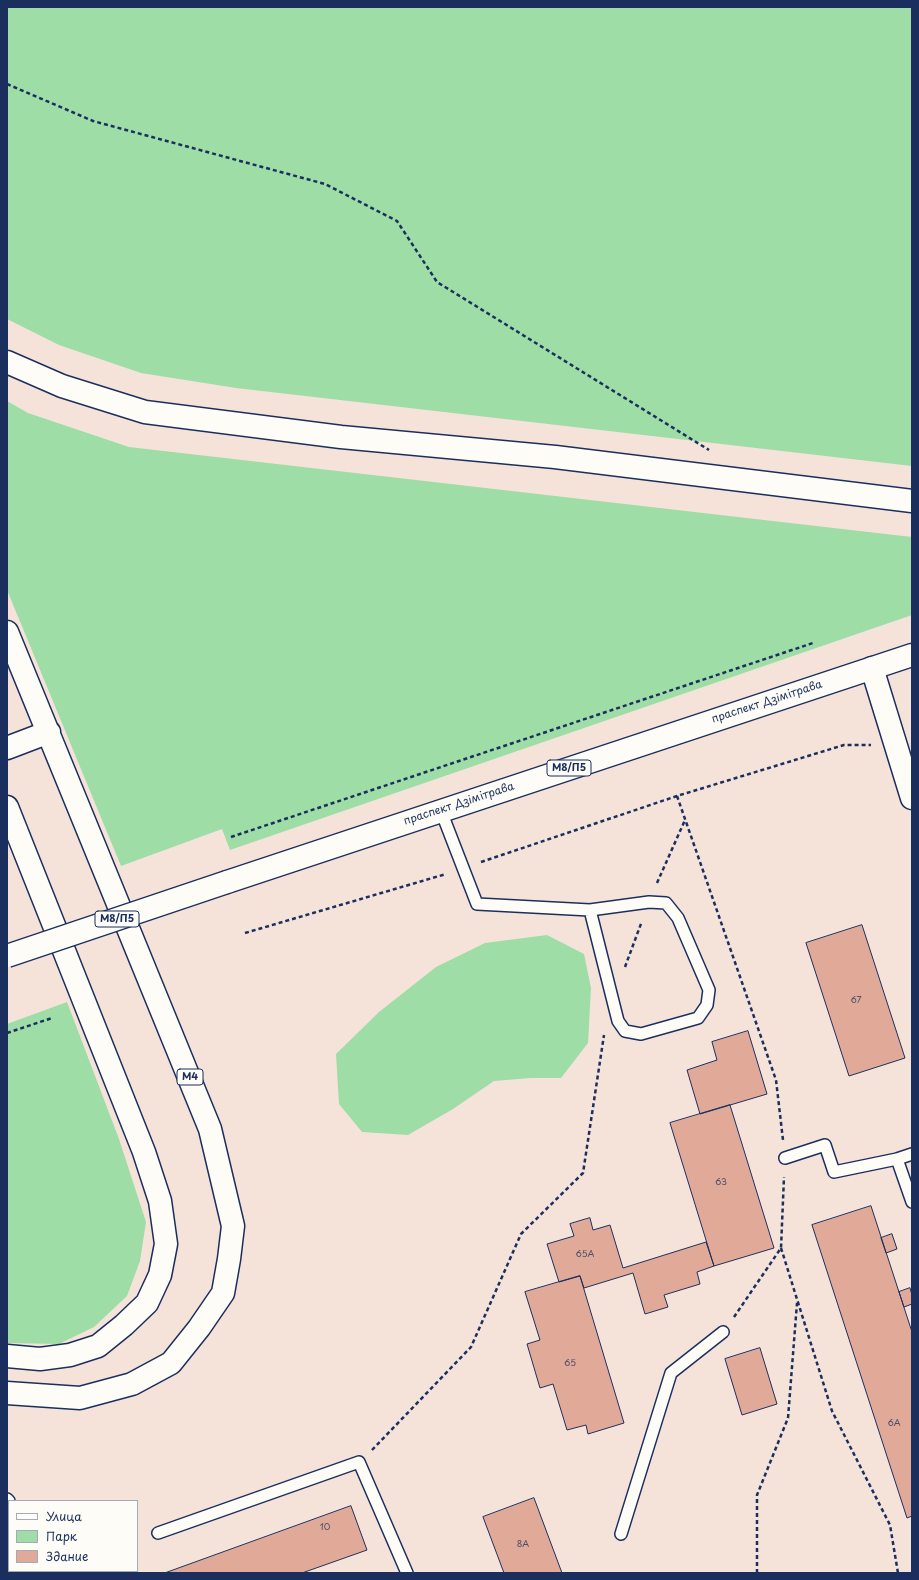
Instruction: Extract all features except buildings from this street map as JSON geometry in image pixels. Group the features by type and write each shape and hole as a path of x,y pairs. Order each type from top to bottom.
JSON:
{"main road":[{"path":"7,362 62,386 145,412 341,437 554,457 912,501"},
{"name":"М4","path":"7,632 210,1129 233,1226 223,1293 199,1328 171,1362 132,1384 80,1398 7,1393"},
{"name":"праспект Дзімітрава","path":"7,956 441,810 912,655"},
{"path":"872,668 912,798"},
{"path":"7,748 49,732"},
{"path":"7,807 144,1152 160,1201 166,1244 160,1275 147,1303 124,1325 98,1346 70,1355 40,1359 7,1356"}],"lane":[{"path":"441,810 477,904 590,910 649,902 666,903 678,918 710,990 708,1005 698,1018 641,1034 625,1031 618,1021 590,910"},
{"path":"785,1158 825,1146 834,1172 896,1159 912,1154"},
{"path":"896,1159 912,1202"},
{"path":"621,1534 671,1373 723,1332"},
{"path":"158,1533 359,1462 407,1573"}],"path":[{"path":"7,84 93,121 325,184 397,221 437,282 713,453"},
{"path":"231,837 814,643"},
{"path":"245,933 463,869 677,796 844,745 896,745"},
{"path":"677,796 776,1080 785,1158 781,1248 832,1411 890,1525 898,1573"},
{"path":"359,1462 472,1347 521,1234 582,1173 607,1013 649,902 685,820"},
{"path":"7,1033 52,1018"},
{"path":"723,1332 781,1248"},
{"path":"757,1573 758,1495 788,1418 798,1300"}],"green space":[{"path":"7,7 912,7 912,466 236,388 141,373 59,345 7,319"},
{"path":"7,401 28,413 129,447 912,537 912,615 230,850 222,829 121,866 7,590"},
{"path":"547,935 584,954 591,988 588,1043 561,1078 531,1078 494,1081 453,1109 408,1135 362,1132 339,1104 336,1054 379,1012 436,967 485,943"},
{"path":"67,1002 119,1139 146,1222 140,1261 127,1296 94,1327 59,1344 7,1343 7,1024"}]}
